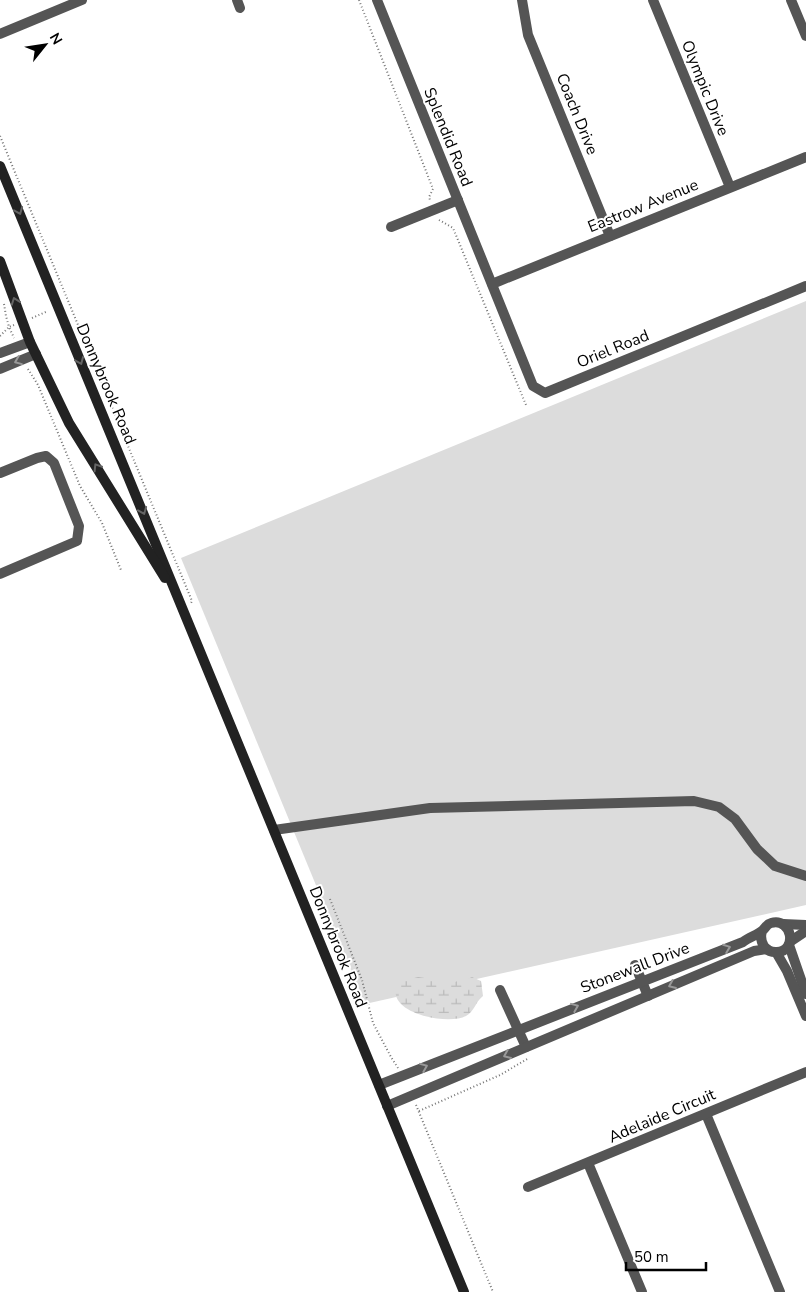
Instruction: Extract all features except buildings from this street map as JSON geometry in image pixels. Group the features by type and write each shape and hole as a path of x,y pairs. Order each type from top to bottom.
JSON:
{"main road":[{"name":"Donnybrook Road","path":"0,166 464,1292"},
{"name":"Donnybrook Road","path":"0,261 30,342 69,422 185,613"}],"street":[{"path":"0,34 82,0"},
{"name":"Splendid Road","path":"377,0 492,284"},
{"name":"Coach Drive","path":"522,0 528,35 610,236"},
{"name":"Olympic Drive","path":"653,0 730,187"},
{"path":"792,0 806,36"},
{"name":"Eastrow Avenue","path":"492,284 806,157"},
{"path":"391,227 458,200"},
{"name":"Oriel Road","path":"492,284 533,386 545,393 806,286"},
{"path":"0,353 30,342"},
{"path":"0,368 36,354"},
{"path":"0,473 46,456 54,463 79,526 77,541 0,574"},
{"path":"274,830 430,808 694,801 719,807 735,819 757,849 775,866 806,876"},
{"path":"806,925 773,922 762,931 761,941 787,971 806,1016"},
{"path":"783,924 790,931 790,943 806,994"},
{"name":"Stonewall Drive","path":"379,1085 642,980 743,942 762,931"},
{"path":"771,951 781,952 806,931"},
{"name":"Stonewall Drive","path":"387,1106 754,951 771,951"},
{"path":"635,966 648,996"},
{"path":"500,990 526,1047"},
{"name":"Adelaide Circuit","path":"528,1187 806,1072"},
{"path":"706,1114 780,1292"},
{"path":"588,1163 642,1292"}],"path":[{"path":"0,136 192,601 185,613"},
{"path":"0,336 9,327 18,346"},
{"path":"24,359 31,376 38,385 80,486 102,523 121,570"}],"green space":[{"path":"806,301 806,905 365,1004 181,558"},
{"path":"418,977 455,982 472,977 481,981 483,996 466,1016 457,1019 431,1018 407,1009 399,1001 396,992 399,982"}]}
